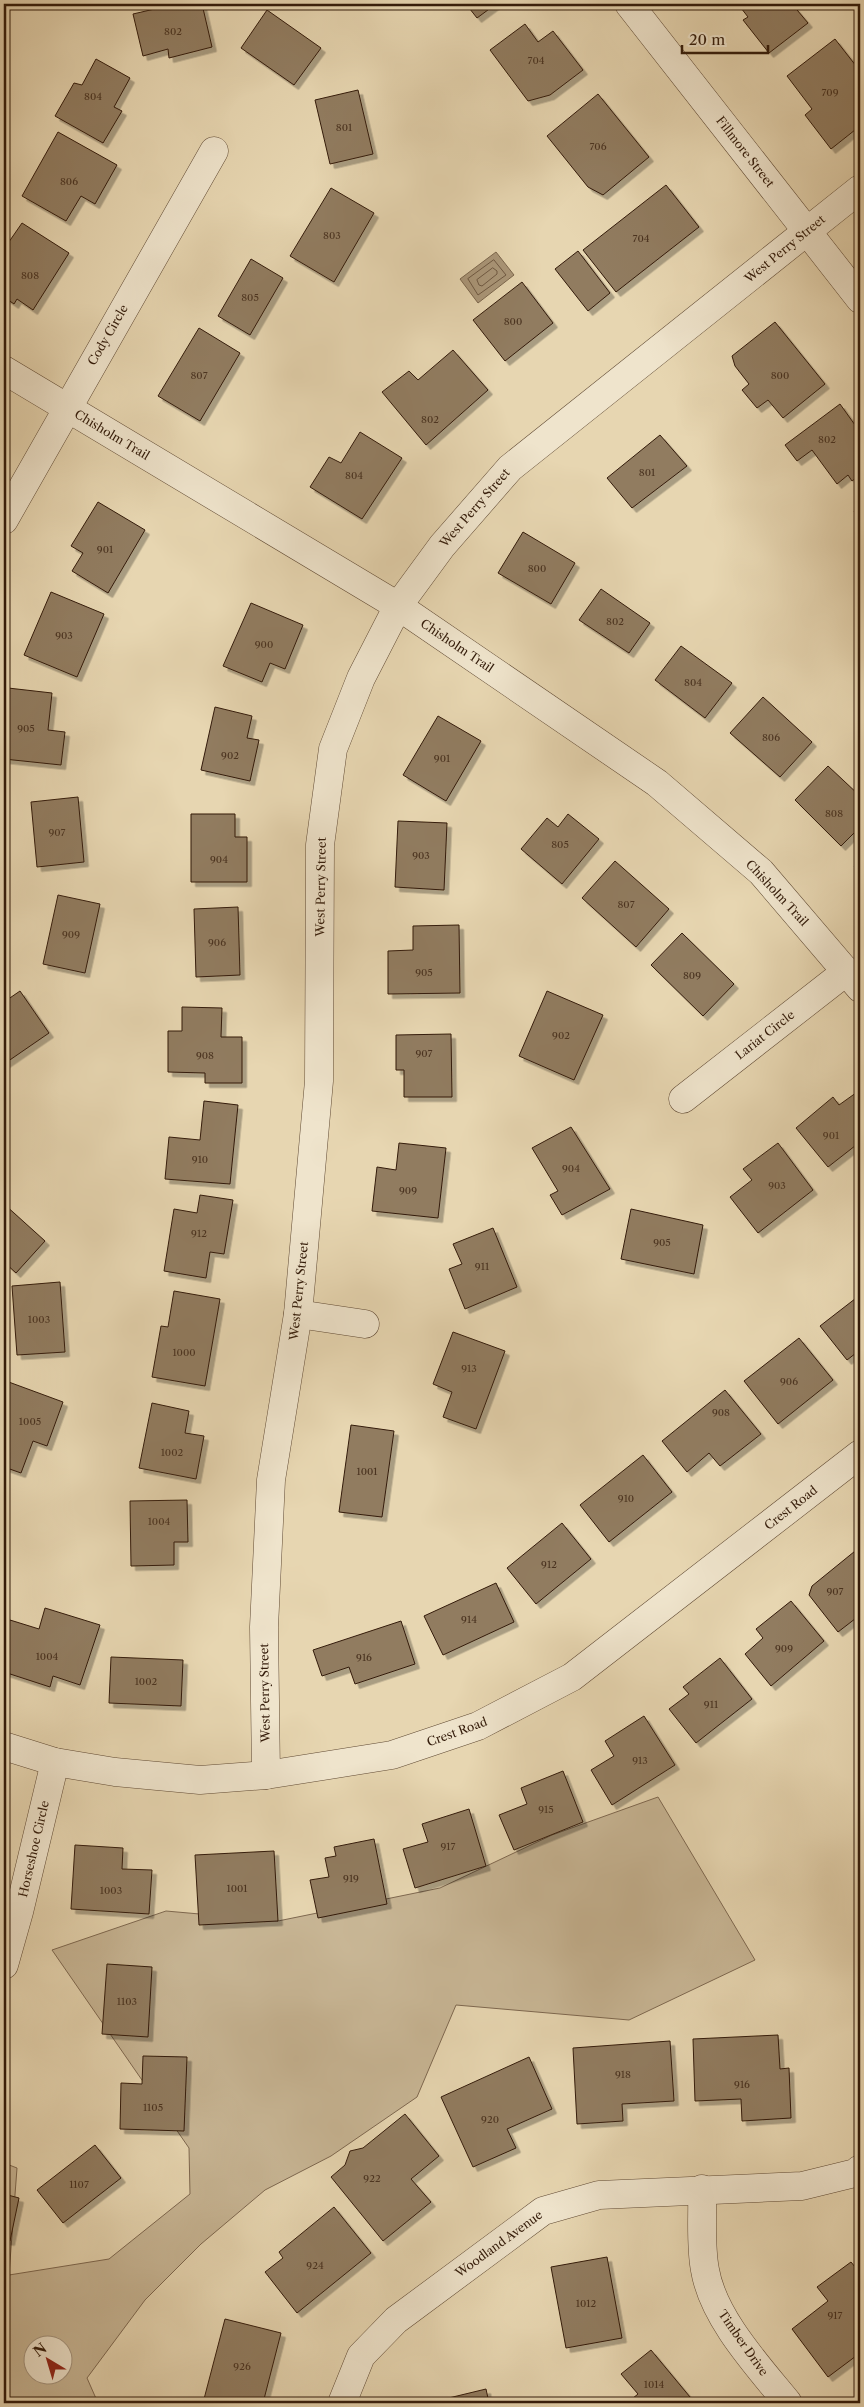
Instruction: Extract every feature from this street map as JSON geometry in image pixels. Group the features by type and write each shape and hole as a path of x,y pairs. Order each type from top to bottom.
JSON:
{"street":[{"name":"Fillmore Street","path":"629,4 860,299"},
{"name":"Cody Circle","path":"4,520 66,408 214,151"},
{"name":"West Perry Street","path":"266,1775 264,1627 271,1480 298,1314 318,1081 320,844 333,749 361,678 398,606 442,546 510,468 860,189"},
{"name":"Chisholm Trail","path":"4,370 398,606 657,783 761,872 854,979"},
{"name":"Lariat Circle","path":"683,1100 854,979"},
{"path":"298,1314 366,1324"},
{"name":"Crest Road","path":"4,1746 55,1762 115,1772 200,1780 266,1775 392,1755 478,1726 572,1677 860,1454"},
{"name":"Horseshoe Circle","path":"4,1964 19,1912 55,1762"},
{"name":"Woodland Avenue","path":"342,2403 361,2356 396,2320 543,2211 599,2195 802,2186 860,2169"},
{"name":"Timber Drive","path":"702,2189 705,2270 716,2306 749,2354 788,2403"}],"shaded area":[{"path":"658,1797 755,1960 629,2020 456,2005 417,2097 331,2156 265,2190 201,2244 145,2300 87,2378 98,2403 4,2403 4,2163 17,2168 9,2275 109,2259 190,2194 189,2148 52,1950 166,1911 278,1921 440,1888 552,1835"}],"water":[{"path":"496,252 514,275 478,303 460,279"}],"building":[{"path":"176,4 202,4 212,47 169,58 168,49 143,56 133,14"},
{"path":"466,4 496,4 477,18"},
{"path":"738,4 792,4 808,23 769,53 743,20 748,17"},
{"path":"267,10 321,48 294,85 241,48"},
{"path":"525,24 538,42 553,31 583,70 550,95 528,101 490,50"},
{"path":"835,39 860,71 860,126 831,149 805,115 812,109 787,76"},
{"path":"96,59 130,78 114,107 122,111 103,143 55,116 74,83 82,85"},
{"path":"358,90 373,154 330,164 315,100"},
{"path":"598,94 649,157 603,195 588,187 547,136"},
{"path":"58,132 117,165 95,204 81,196 66,221 22,196"},
{"path":"666,185 699,227 616,292 583,250"},
{"path":"331,188 374,213 334,282 290,256"},
{"path":"22,223 69,253 33,310 17,299 14,304 4,297 4,249"},
{"path":"578,251 610,293 588,311 555,269"},
{"path":"251,259 283,278 250,335 218,316"},
{"path":"522,282 553,323 505,361 473,320"},
{"path":"775,322 825,384 783,418 768,400 757,408 742,390 749,384 735,366 732,356"},
{"path":"199,328 240,353 200,421 158,396"},
{"path":"453,350 488,390 426,445 382,392 409,371 418,380"},
{"path":"840,404 860,432 860,475 852,481 848,475 837,484 812,450 797,461 785,445"},
{"path":"360,432 402,458 362,519 310,487 329,457 341,463"},
{"path":"660,435 687,466 632,508 607,478"},
{"path":"98,502 145,530 108,593 72,571 83,553 71,546"},
{"path":"860,506 860,520 854,511"},
{"path":"523,532 575,563 551,604 498,573"},
{"path":"601,589 650,623 629,653 579,620"},
{"path":"51,592 104,614 77,677 24,655"},
{"path":"251,603 303,625 285,669 270,663 262,682 223,666"},
{"path":"681,646 732,683 705,718 655,680"},
{"path":"8,688 52,693 48,730 65,732 61,765 4,759 4,726"},
{"path":"763,697 812,742 780,777 730,733"},
{"path":"215,707 252,716 247,738 259,740 250,781 201,770"},
{"path":"438,716 481,741 446,801 403,775"},
{"path":"828,766 860,796 860,827 841,846 795,800"},
{"path":"78,797 84,862 37,867 31,802"},
{"path":"191,814 235,814 235,837 247,837 247,882 191,882"},
{"path":"568,814 599,839 562,884 521,849 547,818 558,827"},
{"path":"398,821 447,823 444,890 395,887"},
{"path":"615,861 669,909 636,947 582,898"},
{"path":"860,861 860,873 854,866"},
{"path":"58,895 100,904 85,973 43,964"},
{"path":"238,907 240,975 196,977 194,909"},
{"path":"459,925 460,993 388,994 388,951 413,950 413,926"},
{"path":"682,933 734,984 703,1016 651,965"},
{"path":"20,991 49,1033 4,1064 4,1002"},
{"path":"547,991 603,1015 574,1080 519,1056"},
{"path":"182,1007 222,1008 221,1037 242,1037 242,1083 205,1083 205,1073 168,1072 168,1031 182,1031"},
{"path":"451,1034 452,1097 404,1097 404,1070 396,1070 396,1035"},
{"path":"860,1090 860,1142 828,1167 796,1128 833,1097 839,1105"},
{"path":"204,1101 238,1105 230,1184 165,1179 169,1137 200,1140"},
{"path":"571,1127 610,1189 562,1215 550,1195 558,1191 532,1148"},
{"path":"399,1143 446,1148 438,1218 372,1211 377,1167 396,1170"},
{"path":"778,1143 813,1190 758,1233 730,1197 752,1180 743,1169"},
{"path":"200,1195 233,1200 224,1254 210,1252 206,1278 164,1271 174,1209 197,1213"},
{"path":"4,1204 45,1241 16,1273 4,1262"},
{"path":"631,1209 703,1225 694,1274 621,1259"},
{"path":"493,1228 517,1287 465,1309 449,1269 462,1264 453,1244"},
{"path":"60,1282 65,1352 17,1355 12,1286"},
{"path":"174,1291 220,1299 205,1386 152,1377 161,1326 168,1327"},
{"path":"860,1295 860,1350 847,1360 820,1326"},
{"path":"453,1332 505,1351 476,1429 443,1417 452,1392 433,1384"},
{"path":"799,1338 833,1380 778,1424 744,1381"},
{"path":"6,1381 63,1402 47,1446 33,1441 21,1473 4,1467 4,1386"},
{"path":"725,1390 761,1434 720,1466 709,1453 687,1472 662,1441"},
{"path":"152,1403 189,1411 185,1433 204,1436 196,1479 139,1468"},
{"path":"351,1425 394,1431 382,1517 339,1512"},
{"path":"643,1455 672,1492 609,1542 580,1505"},
{"path":"187,1500 188,1542 174,1542 174,1565 131,1566 130,1501"},
{"path":"562,1523 591,1559 536,1604 507,1568"},
{"path":"860,1547 860,1615 838,1632 809,1595 812,1586"},
{"path":"496,1583 514,1622 443,1655 424,1616"},
{"path":"791,1601 824,1641 771,1686 745,1654 763,1638 756,1629"},
{"path":"45,1608 100,1625 80,1685 53,1676 50,1687 4,1672 4,1639 10,1620 39,1629"},
{"path":"401,1621 415,1664 355,1684 349,1667 322,1676 313,1650"},
{"path":"111,1657 183,1660 181,1706 109,1703"},
{"path":"720,1658 752,1699 696,1743 669,1709 689,1694 683,1687"},
{"path":"644,1716 675,1765 612,1805 591,1770 614,1756 605,1741"},
{"path":"563,1771 583,1822 514,1850 499,1815 527,1804 521,1788"},
{"path":"469,1809 486,1866 415,1888 403,1849 428,1842 422,1824"},
{"path":"374,1839 387,1904 318,1918 310,1880 329,1877 325,1858 336,1856 334,1847"},
{"path":"75,1845 123,1848 122,1869 152,1870 149,1914 71,1909"},
{"path":"274,1851 278,1921 199,1925 195,1855"},
{"path":"107,1964 152,1967 148,2037 102,2034"},
{"path":"778,2035 780,2069 789,2068 791,2118 742,2121 741,2099 695,2101 693,2039"},
{"path":"670,2041 674,2101 622,2104 623,2121 577,2124 573,2048"},
{"path":"143,2056 187,2057 184,2131 120,2129 121,2083 142,2084"},
{"path":"529,2057 552,2109 507,2129 516,2148 473,2167 441,2097"},
{"path":"405,2114 439,2156 411,2179 431,2202 383,2241 331,2177 345,2165 350,2151 363,2148"},
{"path":"95,2145 121,2178 63,2223 37,2190"},
{"path":"4,2194 19,2198 10,2241 4,2240"},
{"path":"334,2207 371,2253 297,2313 265,2272 283,2258 279,2252"},
{"path":"607,2257 622,2338 566,2348 551,2267"},
{"path":"851,2262 860,2273 860,2353 828,2377 792,2329 828,2301 817,2287"},
{"path":"225,2319 281,2333 263,2403 218,2403 204,2399"},
{"path":"651,2350 695,2403 627,2403 638,2394 621,2374"},
{"path":"486,2389 489,2403 428,2403"}]}
